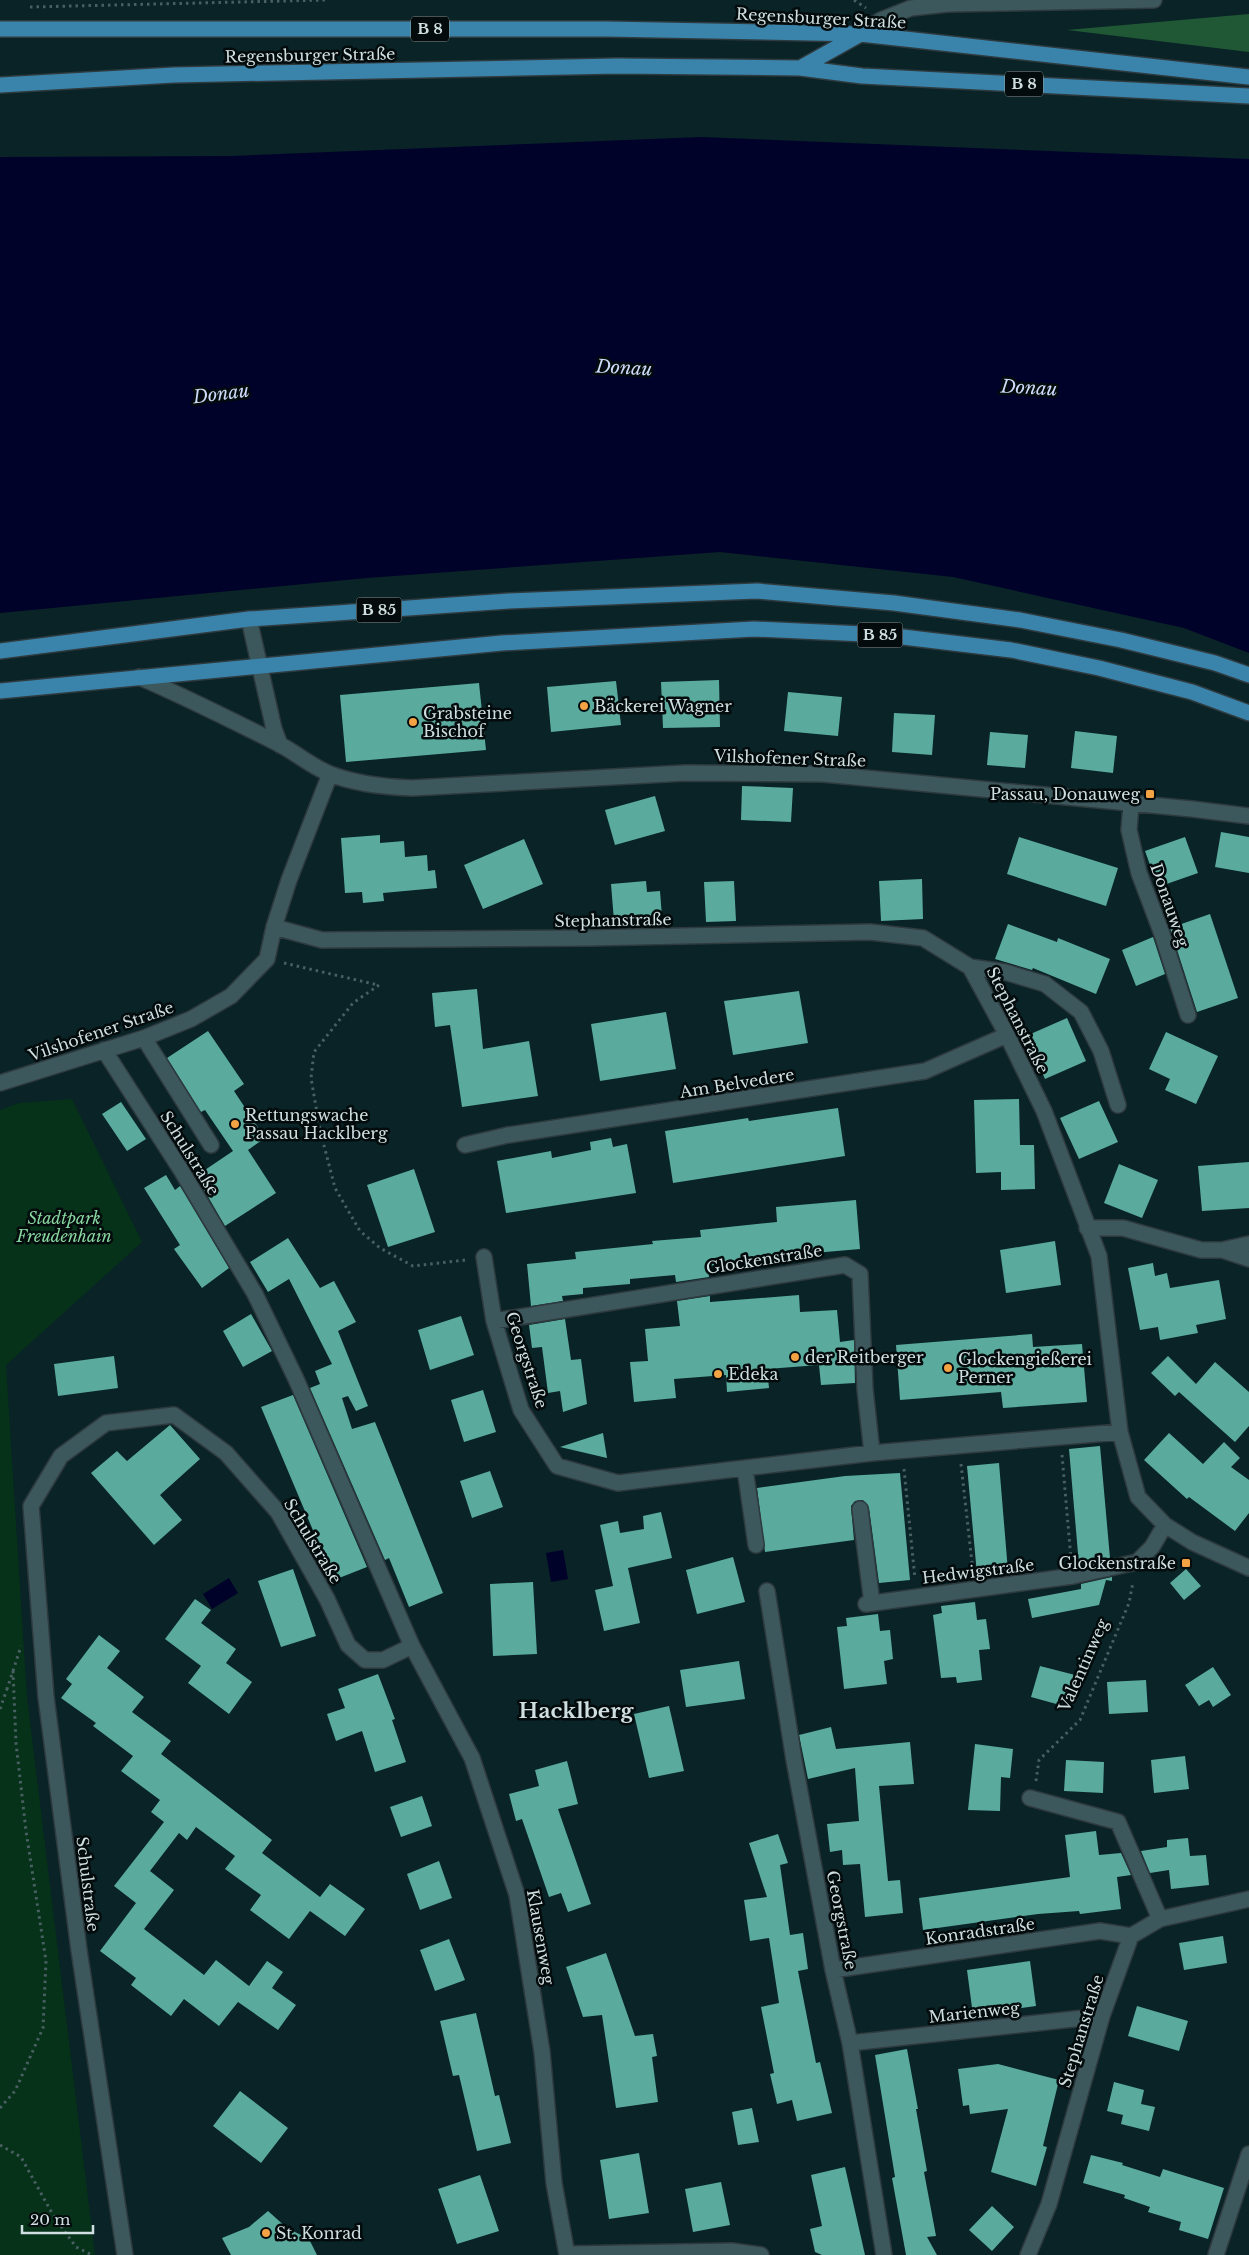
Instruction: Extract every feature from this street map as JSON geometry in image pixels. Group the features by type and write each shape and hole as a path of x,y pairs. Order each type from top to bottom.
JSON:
{"main road":[{"name":"Regensburger Straße","path":"0,29 606,29 860,34 1249,77"},
{"path":"800,68 860,34"},
{"name":"Regensburger Straße","path":"0,85 184,75 617,66 800,68 862,76 1249,96"},
{"name":"B 85","path":"0,651 249,619 509,601 757,591 894,603 1020,620 1121,640 1215,662 1249,675"},
{"name":"B 85","path":"0,691 502,642 744,630 877,635 1021,652 1099,668 1183,690 1249,713"}],"street":[{"path":"860,34 881,20 910,8 948,4 1154,0"},
{"path":"249,619 274,729 280,745"},
{"name":"Vilshofener Straße","path":"139,677 190,699 280,745 294,755 330,774 375,786 412,788 685,773 823,774 1249,816"},
{"path":"267,959 274,927 289,880 330,774"},
{"name":"Donauweg","path":"1131,804 1130,830 1139,873 1162,934 1188,1015"},
{"name":"Stephanstraße","path":"274,927 322,940 588,938 870,932 923,938 970,967 1007,1034 1044,1111 1099,1256 1120,1432 1138,1497 1165,1525 1192,1542 1249,1568"},
{"name":"Vilshofener Straße","path":"0,1083 144,1038 191,1019 231,996 267,959"},
{"path":"970,967 1005,972 1045,984 1081,1012 1101,1051 1118,1105"},
{"name":"Am Belvedere","path":"465,1145 508,1135 925,1071 1007,1034"},
{"path":"144,1038 212,1144"},
{"name":"Schulstraße","path":"104,1050 181,1170 255,1294 296,1379 412,1646 383,1660 365,1660 348,1645 327,1599 278,1512 226,1453 174,1415 106,1423 62,1456 31,1506 46,1697 79,1950 124,2255"},
{"path":"1087,1228 1123,1228 1201,1250 1222,1250 1249,1244"},
{"path":"1222,1250 1249,1259"},
{"name":"Georgstraße","path":"484,1258 494,1321 522,1410 557,1466 618,1483 745,1469"},
{"name":"Glockenstraße","path":"494,1321 845,1265 860,1274 865,1389 872,1453"},
{"path":"756,1544 745,1469 902,1450 1120,1432"},
{"name":"Hedwigstraße","path":"860,1509 869,1604 1073,1576 1137,1562"},
{"path":"1137,1562 1152,1547 1165,1525"},
{"name":"Georgstraße","path":"767,1591 794,1760 833,1970 850,2043 884,2255"},
{"name":"Klausenweg","path":"412,1646 472,1758 517,1895 542,2052 554,2183 567,2254 732,2250 762,2255"},
{"path":"1032,1798 1118,1822 1160,1919"},
{"path":"1131,1936 1160,1919 1249,1899"},
{"name":"Konradstraße","path":"833,1970 1100,1931 1131,1936"},
{"name":"Stephanstraße","path":"1028,2255 1049,2204 1102,2016 1131,1936"},
{"name":"Marienweg","path":"850,2043 1102,2016"},
{"path":"1216,2255 1249,2154"}],"path":[{"path":"30,7 325,0"},
{"path":"267,959 379,985 353,1003 327,1034 314,1052 311,1078 320,1130 335,1188 360,1231 380,1248 413,1266 484,1258"},
{"path":"1061,1437 1073,1576"},
{"path":"959,1446 975,1589"},
{"path":"902,1450 917,1597"},
{"name":"Valentinweg","path":"1032,1798 1039,1760 1080,1720 1129,1603 1137,1562"},
{"path":"0,1709 22,1643"},
{"path":"0,2108 15,2091 43,2028 46,1961 26,1831 16,1743 13,1671"},
{"path":"0,2145 21,2157 53,2215 76,2247 92,2255"}],"green space":[{"path":"1249,14 1249,52 1067,30"},
{"name":"Stadtpark Freudenhain","path":"72,1099 142,1242 6,1365 27,1697 95,2255 0,2255 0,1110 19,1103"}],"water":[{"name":"Donau","path":"701,137 1249,159 1249,653 1184,628 953,577 720,552 367,578 0,613 0,157 231,156"},
{"path":"563,1550 568,1579 551,1582 546,1553"},
{"path":"229,1578 238,1593 212,1609 203,1594"}],"building":[{"path":"719,680 720,727 663,728 661,682"},
{"name":"Bäckerei Wagner","path":"616,681 621,725 551,732 547,687"},
{"name":"Grabsteine Bischof","path":"479,683 486,750 346,762 340,695"},
{"path":"788,692 842,697 838,736 784,731"},
{"path":"894,713 935,715 932,755 892,752"},
{"path":"1075,731 1117,736 1113,773 1071,768"},
{"path":"990,732 1028,735 1025,768 987,765"},
{"path":"742,786 793,788 791,822 741,820"},
{"path":"655,796 665,831 615,845 605,810"},
{"path":"1221,832 1249,837 1249,873 1215,867"},
{"path":"380,835 380,843 404,841 405,857 427,855 428,871 435,870 437,888 383,893 384,901 363,903 362,892 345,893 341,838"},
{"path":"1019,837 1118,868 1106,906 1007,874"},
{"path":"1185,837 1198,873 1158,887 1145,851"},
{"path":"524,839 543,884 483,909 464,865"},
{"path":"922,879 923,919 881,921 879,881"},
{"path":"646,881 647,892 660,891 662,917 614,921 611,884"},
{"path":"734,881 736,921 706,922 704,882"},
{"path":"1210,914 1238,998 1197,1012 1170,928"},
{"path":"1008,924 1057,942 1058,938 1110,959 1096,994 1033,968 1032,970 995,959"},
{"path":"1153,937 1165,974 1136,986 1122,950"},
{"path":"477,989 483,1049 529,1041 538,1096 462,1107 450,1025 435,1027 432,993"},
{"path":"799,991 808,1043 733,1055 724,1001"},
{"path":"666,1012 676,1069 600,1081 591,1024"},
{"path":"1067,1018 1086,1061 1045,1079 1026,1036"},
{"path":"208,1031 244,1084 234,1091 265,1138 248,1150 276,1193 225,1226 196,1176 233,1151 205,1110 201,1112 167,1058"},
{"path":"1166,1032 1218,1056 1196,1104 1165,1090 1170,1079 1149,1069"},
{"path":"1019,1099 1020,1145 1034,1145 1035,1189 1001,1190 1001,1172 976,1173 974,1100"},
{"path":"1099,1101 1118,1142 1079,1159 1060,1118"},
{"path":"121,1102 146,1139 127,1151 102,1114"},
{"path":"838,1108 845,1156 673,1183 665,1131 748,1118 749,1121"},
{"path":"611,1138 613,1147 627,1144 636,1193 506,1213 497,1161 551,1151 552,1158 591,1150 590,1142"},
{"path":"1249,1162 1249,1208 1202,1211 1198,1166"},
{"path":"1119,1164 1158,1180 1142,1218 1104,1203"},
{"path":"414,1169 435,1232 388,1247 367,1185"},
{"path":"166,1175 175,1190 180,1186 229,1268 202,1288 174,1249 180,1245 144,1188"},
{"path":"856,1200 860,1249 755,1258 755,1261 708,1266 709,1277 676,1282 675,1275 630,1279 630,1284 583,1288 583,1294 562,1296 563,1301 531,1306 527,1264 576,1259 575,1252 653,1244 652,1241 701,1237 700,1230 777,1222 776,1207"},
{"path":"288,1238 320,1288 334,1281 356,1322 338,1331 368,1406 356,1411 348,1396 342,1398 352,1429 375,1422 443,1593 409,1607 389,1558 385,1560 310,1388 320,1384 315,1371 332,1364 289,1279 268,1292 250,1262"},
{"path":"1055,1241 1061,1285 1006,1293 1000,1250"},
{"path":"1153,1263 1155,1276 1167,1273 1170,1288 1219,1280 1226,1319 1196,1325 1198,1333 1160,1340 1158,1327 1140,1330 1128,1268"},
{"path":"799,1295 800,1312 837,1310 840,1342 854,1340 855,1383 821,1385 819,1365 767,1369 769,1388 727,1392 726,1375 674,1379 676,1398 634,1402 630,1362 648,1361 645,1329 680,1326 677,1301 710,1296 710,1302"},
{"path":"251,1314 272,1351 243,1367 223,1331"},
{"path":"461,1316 474,1355 430,1370 418,1330"},
{"path":"565,1319 571,1360 581,1359 587,1404 563,1412 560,1391 548,1393 542,1347 532,1348 529,1325"},
{"path":"1032,1334 1033,1347 1082,1344 1087,1402 1003,1408 1001,1392 900,1400 896,1345"},
{"path":"114,1356 118,1388 58,1396 54,1364"},
{"path":"1168,1356 1196,1384 1215,1362 1249,1392 1249,1426 1235,1442 1179,1392 1175,1396 1151,1373"},
{"path":"483,1390 496,1432 464,1442 451,1400"},
{"path":"293,1395 367,1567 334,1580 261,1407"},
{"path":"170,1425 200,1459 160,1495 182,1520 154,1545 91,1473 117,1451 127,1461"},
{"path":"603,1433 607,1458 560,1447"},
{"path":"1169,1433 1203,1464 1224,1442 1240,1458 1231,1467 1249,1480 1249,1513 1235,1531 1189,1497 1187,1499 1144,1460"},
{"path":"1100,1446 1110,1558 1079,1565 1069,1449"},
{"path":"999,1463 1008,1571 977,1574 967,1466"},
{"path":"490,1471 503,1507 472,1518 460,1481"},
{"path":"900,1473 910,1580 879,1583 869,1508 863,1500 855,1501 851,1506 854,1540 765,1552 757,1488 845,1476"},
{"path":"661,1512 672,1558 628,1568 640,1623 604,1631 595,1590 613,1586 600,1525 618,1521 620,1533 644,1529 643,1516"},
{"path":"733,1557 745,1602 697,1614 686,1570"},
{"path":"293,1569 316,1636 281,1647 258,1581"},
{"path":"1186,1569 1201,1586 1184,1600 1170,1583"},
{"path":"1112,1577 1112,1581 1106,1580 1099,1605 1032,1618 1028,1599 1081,1589 1081,1584"},
{"path":"533,1582 537,1654 493,1656 490,1584"},
{"path":"195,1599 211,1610 201,1623 236,1649 226,1663 252,1682 229,1714 188,1683 201,1666 165,1639"},
{"path":"975,1602 977,1620 986,1619 990,1649 979,1650 982,1680 957,1683 956,1677 941,1678 933,1615 942,1613 941,1606"},
{"path":"878,1614 880,1631 890,1630 893,1659 884,1661 887,1684 844,1689 837,1627 847,1626 846,1618"},
{"path":"99,1635 120,1651 107,1668 144,1697 132,1712 171,1741 161,1754 272,1840 262,1853 320,1897 330,1884 365,1909 345,1936 310,1911 289,1939 250,1910 261,1895 225,1869 235,1856 196,1827 187,1840 179,1833 150,1871 174,1890 144,1929 204,1975 216,1960 249,1986 267,1961 283,1972 272,1988 296,2005 278,2030 238,2002 219,2026 184,1999 171,2016 131,1985 136,1978 100,1951 136,1903 114,1886 164,1822 151,1812 160,1800 121,1771 133,1756 93,1726 96,1723 61,1698 72,1684 66,1679"},
{"path":"739,1661 745,1699 686,1707 680,1670"},
{"path":"1040,1666 1079,1676 1071,1708 1031,1697"},
{"path":"1213,1667 1231,1695 1213,1707 1209,1700 1199,1706 1185,1685"},
{"path":"378,1674 395,1719 392,1720 406,1762 375,1772 362,1731 336,1741 327,1714 345,1708 338,1689"},
{"path":"1146,1680 1148,1712 1109,1714 1107,1682"},
{"path":"669,1706 684,1771 649,1778 634,1714"},
{"path":"831,1727 836,1749 910,1742 914,1784 879,1786 888,1881 900,1880 903,1913 865,1917 860,1864 843,1865 842,1850 830,1852 827,1824 859,1821 855,1768 808,1779 799,1735"},
{"path":"975,1744 1013,1749 1010,1778 1001,1777 1000,1811 968,1810"},
{"path":"1185,1756 1189,1789 1154,1793 1151,1760"},
{"path":"1066,1760 1104,1762 1103,1793 1064,1791"},
{"path":"567,1761 578,1804 558,1809 591,1904 568,1912 561,1893 549,1897 522,1819 516,1821 509,1794 539,1786 535,1770"},
{"path":"422,1796 432,1826 401,1837 390,1807"},
{"path":"1096,1831 1099,1855 1121,1853 1131,1875 1117,1877 1121,1909 1080,1914 1079,1911 1038,1914 923,1930 919,1898 1070,1877 1065,1835"},
{"path":"778,1834 788,1863 780,1865 790,1935 803,1933 808,1969 798,1971 816,2063 820,2062 832,2113 797,2121 792,2100 777,2104 770,2074 774,2073 761,2007 779,2003 769,1938 750,1941 744,1900 767,1897 749,1843"},
{"path":"1188,1838 1190,1856 1206,1855 1209,1885 1171,1889 1169,1870 1150,1873 1141,1851 1167,1847 1167,1840"},
{"path":"439,1861 452,1898 420,1910 407,1874"},
{"path":"1223,1936 1227,1963 1184,1970 1179,1943"},
{"path":"449,1939 465,1980 435,1991 420,1950"},
{"path":"606,1953 635,2036 653,2034 657,2056 652,2057 658,2102 616,2108 602,2015 583,2017 566,1967"},
{"path":"1030,1961 1036,2006 973,2015 967,1970"},
{"path":"1137,2006 1188,2021 1179,2051 1128,2036"},
{"path":"476,2013 495,2096 499,2095 511,2143 477,2151 459,2075 453,2076 440,2021"},
{"path":"907,2049 927,2171 924,2172 936,2236 927,2237 937,2255 906,2255 892,2178 895,2177 875,2055"},
{"path":"998,2064 1059,2080 1043,2146 1047,2147 1036,2186 991,2172 1008,2109 970,2114 969,2105 963,2106 958,2069"},
{"path":"1114,2082 1144,2090 1141,2104 1155,2107 1149,2131 1121,2124 1123,2115 1107,2111"},
{"path":"240,2091 288,2128 261,2163 213,2126"},
{"path":"752,2108 759,2142 738,2145 732,2112"},
{"path":"639,2153 649,2213 609,2219 600,2160"},
{"path":"1091,2155 1123,2163 1122,2165 1160,2177 1163,2169 1224,2188 1208,2239 1179,2230 1181,2222 1148,2212 1150,2207 1124,2198 1125,2195 1083,2183"},
{"path":"845,2167 865,2255 822,2255 815,2252 810,2229 822,2226 811,2175"},
{"path":"480,2175 499,2231 457,2244 438,2189"},
{"path":"721,2182 730,2225 693,2232 685,2189"},
{"path":"992,2206 1014,2227 992,2251 969,2230"},
{"name":"St. Konrad","path":"268,2211 287,2228 309,2239 317,2255 231,2255 222,2238 249,2227"}],"place":[{"name":"Bäckerei Wagner","path":"584,706"},
{"name":"Grabsteine Bischof","path":"413,722"},
{"name":"Passau, Donauweg","path":"1150,794"},
{"name":"Rettungswache Passau Hacklberg","path":"235,1124"},
{"name":"der Reitberger","path":"795,1357"},
{"name":"Glockengießerei Perner","path":"948,1368"},
{"name":"Edeka","path":"718,1374"},
{"name":"Glockenstraße","path":"1186,1563"},
{"name":"St. Konrad","path":"266,2233"}],"district":[{"name":"Hacklberg","path":"576,1711"}]}
